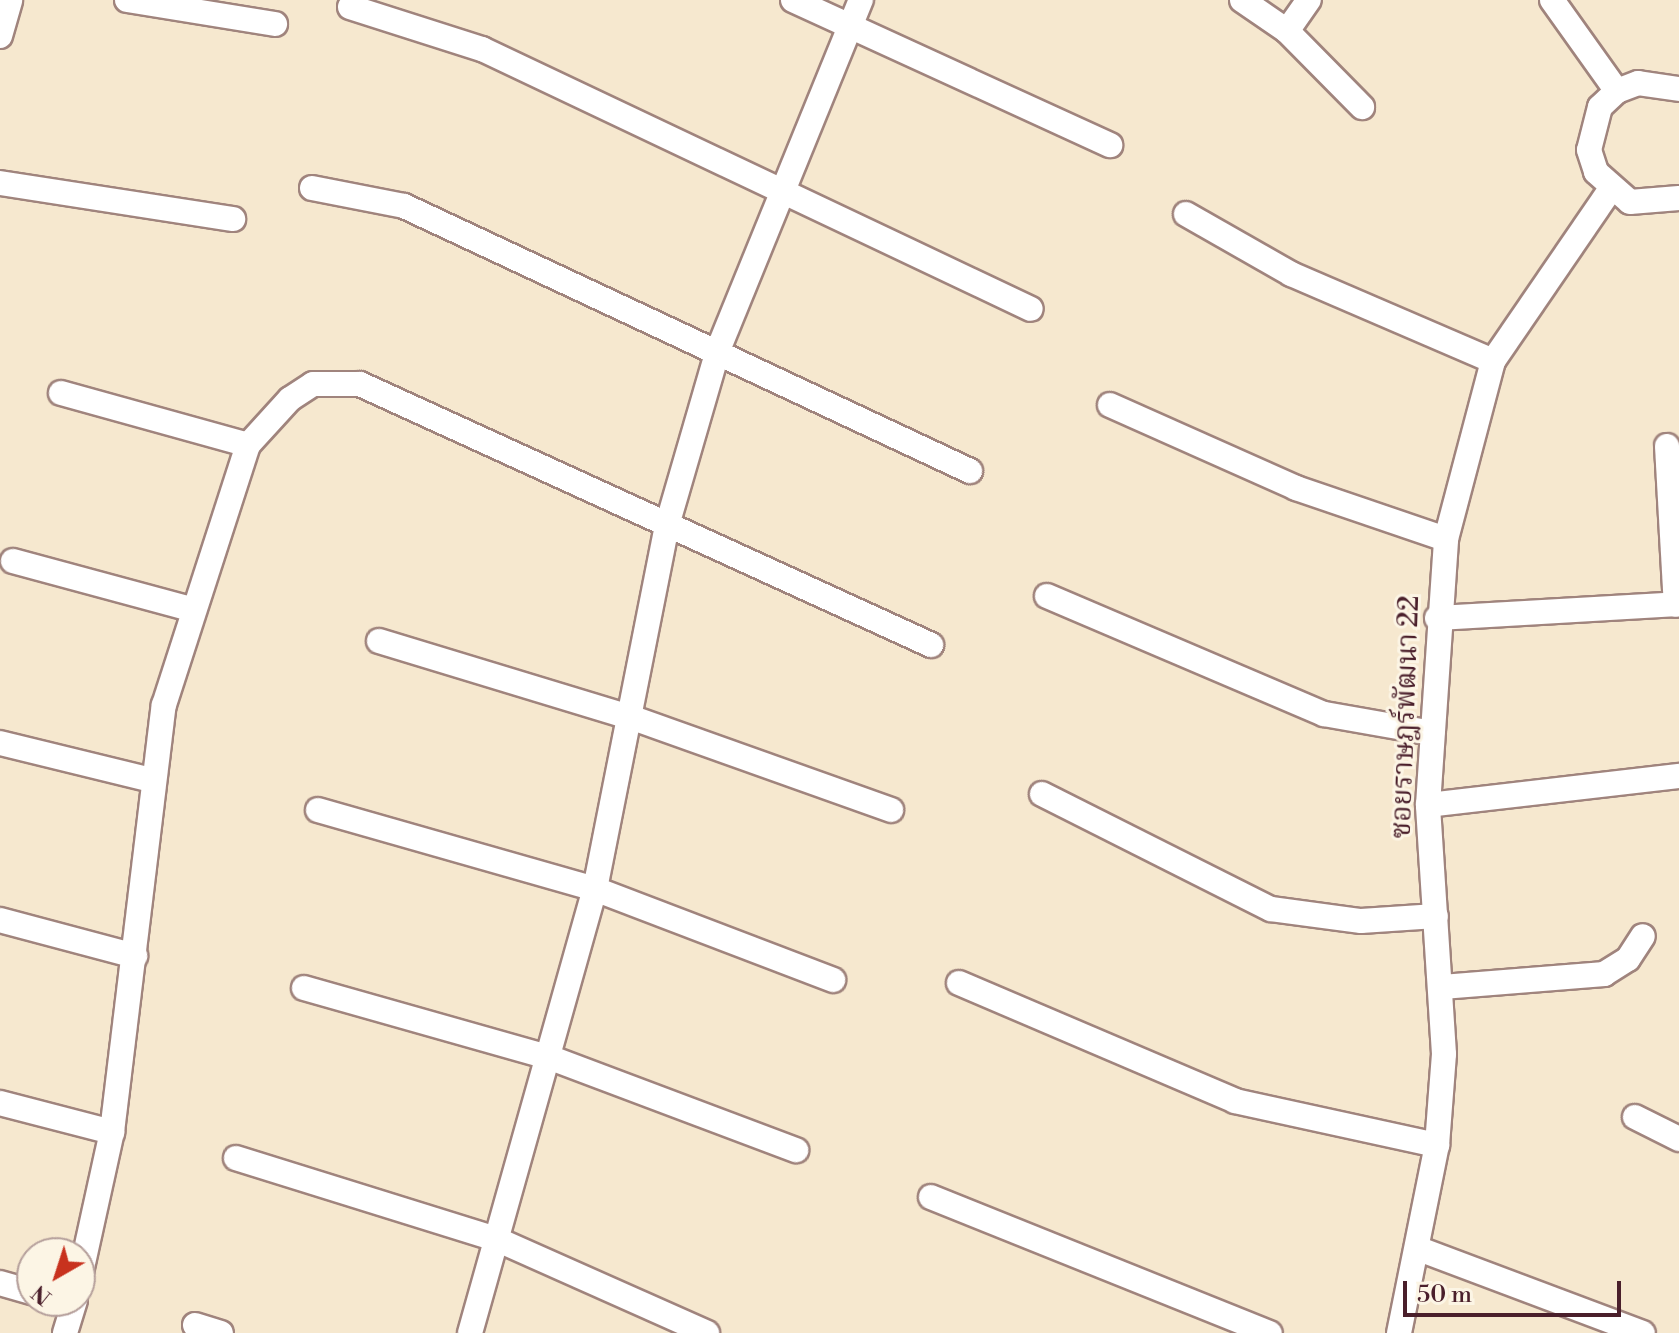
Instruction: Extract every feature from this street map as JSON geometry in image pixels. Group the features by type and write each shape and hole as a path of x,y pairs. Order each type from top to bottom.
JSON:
{"street":[{"path":"127,0 275,24"},
{"path":"793,0 1110,145"},
{"path":"470,1333 551,1058 595,889 633,718 666,529 718,350 780,190 861,0"},
{"path":"1242,0 1287,31 1362,107"},
{"path":"1287,31 1309,0"},
{"path":"1552,0 1617,91"},
{"path":"350,7 482,49 1031,309"},
{"path":"1679,89 1638,83 1617,91 1600,107 1589,150 1610,190 1653,205 1679,198"},
{"path":"0,183 233,219"},
{"path":"312,188 404,206 718,350 970,471"},
{"name":"ซอยราษฎร์พัฒนา 22","path":"1399,1333 1419,1249 1437,1145 1442,987 1428,805 1437,618 1446,539 1493,361 1610,190"},
{"path":"1186,214 1291,274 1493,361"},
{"path":"89,1237 112,1132 135,956 152,780 191,609 248,445 313,384 360,384 666,529 931,645"},
{"path":"61,393 248,445"},
{"path":"1110,405 1296,488 1446,539"},
{"path":"1437,618 1678,604 1667,446"},
{"path":"13,561 191,609"},
{"path":"1047,596 1324,714 1432,733"},
{"path":"379,641 633,718 891,810"},
{"path":"0,743 152,780"},
{"path":"1428,805 1679,776"},
{"path":"1042,794 1271,909 1361,921 1436,916"},
{"path":"318,810 595,889 833,980"},
{"path":"0,920 135,956"},
{"path":"1442,987 1604,974 1628,959 1643,936"},
{"path":"959,983 1235,1101 1437,1145"},
{"path":"304,988 551,1058 796,1150"},
{"path":"0,1103 112,1132"},
{"path":"1635,1117 1679,1139"},
{"path":"236,1158 496,1239 707,1333"},
{"path":"931,1197 1270,1333"},
{"path":"1419,1249 1596,1324 1643,1333"},
{"path":"195,1325 221,1333"}]}
